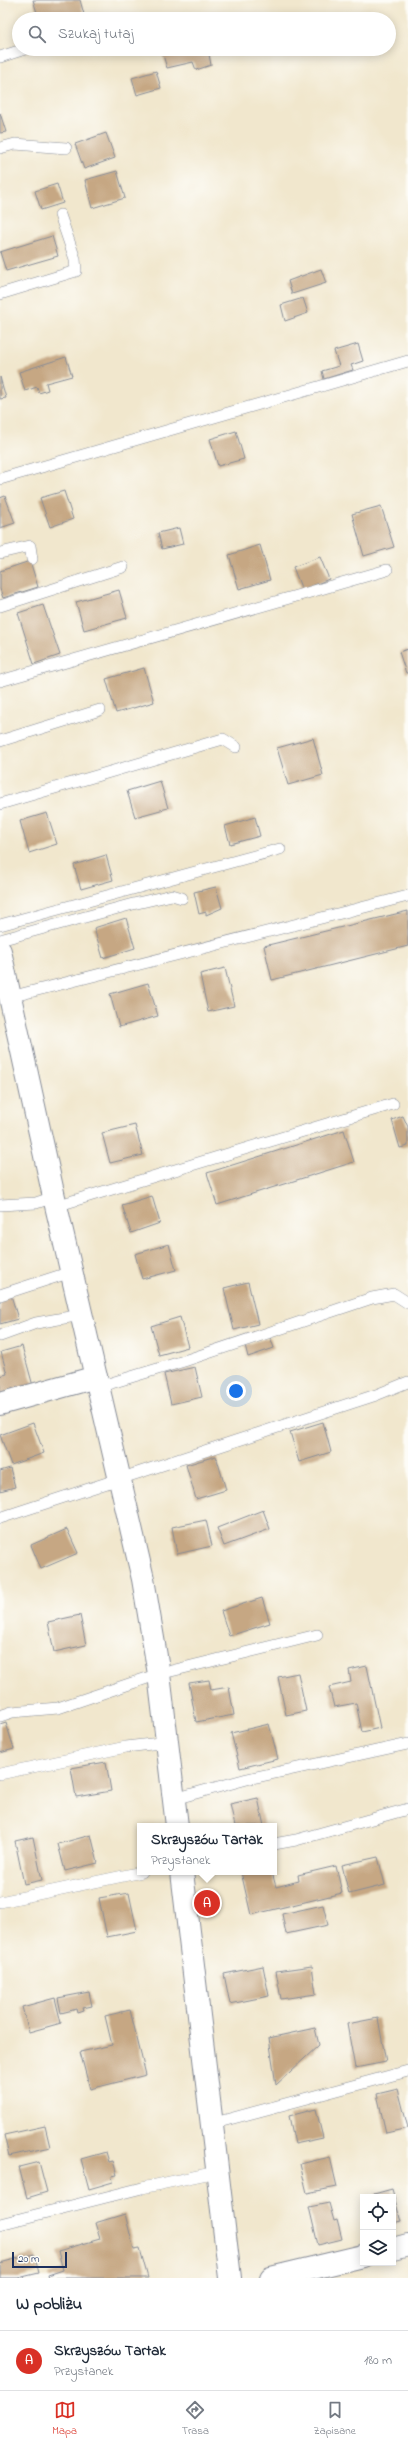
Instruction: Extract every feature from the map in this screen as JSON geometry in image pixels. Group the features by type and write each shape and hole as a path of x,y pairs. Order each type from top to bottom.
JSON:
{"street":[{"path":"0,951 55,1202 143,1579 159,1674 177,1823"},
{"path":"0,1404 97,1382"},
{"path":"182,1875 216,2172 230,2278"},
{"path":"396,2248 408,2245"},
{"path":"271,2278 360,2257"}],"lane":[{"path":"0,57 12,53"},
{"path":"0,148 15,144 66,148"},
{"path":"0,294 76,271 76,259 60,216"},
{"path":"0,479 408,362"},
{"path":"0,553 30,546 32,559"},
{"path":"0,606 123,567"},
{"path":"0,681 388,570"},
{"path":"0,741 100,710"},
{"path":"0,804 223,739 236,747"},
{"path":"0,925 280,849"},
{"path":"0,940 139,902 172,895 182,898"},
{"path":"10,996 408,896"},
{"path":"0,1205 55,1202 393,1104"},
{"path":"0,1295 71,1272"},
{"path":"97,1382 184,1361 372,1298 394,1294 408,1303"},
{"path":"0,1336 36,1323 81,1315"},
{"path":"0,1518 78,1491 120,1480 376,1395 408,1382"},
{"path":"0,1716 12,1712 58,1708 159,1674 317,1635"},
{"path":"0,1774 126,1748 168,1742"},
{"path":"174,1799 248,1779 408,1744"},
{"path":"277,1843 296,1840 408,1809"},
{"path":"0,1902 137,1873"},
{"path":"211,2124 408,2071"},
{"path":"0,2224 142,2188 216,2172"}],"building":[{"path":"33,0 80,0 83,12 37,12"},
{"path":"163,56 209,56 211,65 196,70 193,62 167,68"},
{"path":"156,71 161,88 137,95 132,78"},
{"path":"0,113 6,132 0,133"},
{"path":"106,133 115,158 84,169 75,144"},
{"path":"117,171 125,198 92,208 85,180"},
{"path":"57,184 63,203 41,210 35,191"},
{"path":"52,236 58,256 6,271 0,252"},
{"path":"321,269 326,283 292,294 288,281"},
{"path":"303,298 308,313 285,321 281,305"},
{"path":"358,344 363,361 351,365 353,370 324,379 322,371 339,366 334,351"},
{"path":"66,357 72,376 46,383 48,390 39,393 37,387 25,391 19,372"},
{"path":"0,377 6,398 0,399"},
{"path":"236,431 244,459 218,466 210,439"},
{"path":"64,491 73,519 50,527 40,498"},
{"path":"5,496 15,523 0,528 0,498"},
{"path":"381,506 394,547 364,556 352,514"},
{"path":"179,528 183,544 162,549 158,533"},
{"path":"260,545 270,580 239,589 229,555"},
{"path":"320,557 329,579 302,590 293,567"},
{"path":"30,561 38,587 3,598 0,589 0,571"},
{"path":"119,590 127,618 84,630 76,602"},
{"path":"43,605 60,655 34,664 18,613"},
{"path":"408,649 408,673 406,673 399,652"},
{"path":"144,668 154,702 116,713 106,679"},
{"path":"313,738 323,775 288,785 277,748"},
{"path":"160,781 168,808 135,817 127,791"},
{"path":"47,813 57,844 29,853 20,821"},
{"path":"255,817 260,836 230,844 225,826"},
{"path":"106,855 113,880 81,889 74,865"},
{"path":"216,887 222,908 206,915 206,912 199,914 194,892"},
{"path":"408,911 408,946 272,980 264,946"},
{"path":"126,918 135,948 103,958 94,928"},
{"path":"225,968 234,1006 208,1012 200,974"},
{"path":"148,983 158,1016 119,1027 110,994"},
{"path":"403,1116 408,1127 408,1146 400,1148 392,1120"},
{"path":"135,1125 143,1155 110,1163 102,1133"},
{"path":"344,1130 354,1162 217,1205 207,1173"},
{"path":"152,1196 160,1223 131,1233 122,1205"},
{"path":"169,1244 176,1270 142,1279 135,1254"},
{"path":"248,1282 258,1324 234,1330 224,1288"},
{"path":"11,1295 18,1319 0,1324 0,1298"},
{"path":"180,1317 188,1347 159,1355 151,1326"},
{"path":"270,1337 274,1348 248,1357 245,1345"},
{"path":"22,1346 33,1386 0,1394 0,1376 7,1374 1,1352"},
{"path":"195,1367 202,1397 171,1404 164,1374"},
{"path":"323,1422 331,1452 299,1462 290,1432"},
{"path":"33,1423 44,1453 11,1465 0,1435"},
{"path":"216,1456 226,1490 196,1499 186,1465"},
{"path":"10,1468 15,1487 0,1491 0,1471"},
{"path":"263,1510 270,1529 224,1546 217,1528"},
{"path":"206,1520 212,1546 177,1554 172,1527"},
{"path":"67,1529 78,1553 41,1569 31,1545"},
{"path":"262,1598 270,1623 229,1636 221,1611"},
{"path":"80,1615 86,1645 54,1652 48,1622"},
{"path":"367,1666 380,1728 362,1732 356,1703 334,1707 329,1687 351,1682 349,1670"},
{"path":"298,1673 306,1711 286,1715 278,1677"},
{"path":"209,1680 211,1690 229,1687 234,1715 196,1722 189,1683"},
{"path":"6,1723 14,1749 0,1753 0,1725"},
{"path":"269,1724 278,1759 240,1768 231,1733"},
{"path":"106,1762 111,1791 76,1797 71,1768"},
{"path":"258,1798 263,1823 234,1823 230,1804"},
{"path":"91,1835 98,1863 65,1871 58,1844"},
{"path":"33,1837 42,1880 24,1884 15,1841"},
{"path":"378,1857 385,1885 349,1894 342,1865"},
{"path":"336,1866 342,1893 251,1915 242,1875 273,1875 276,1887 299,1881 298,1875"},
{"path":"129,1893 137,1931 107,1937 99,1898"},
{"path":"323,1905 328,1925 286,1934 282,1914"},
{"path":"263,1966 269,1996 230,2004 224,1974"},
{"path":"312,1966 316,1994 281,1999 276,1971"},
{"path":"89,1992 92,2006 83,2008 84,2011 78,2013 77,2009 61,2013 58,1998"},
{"path":"55,1998 61,2023 29,2032 22,2007"},
{"path":"130,2010 146,2075 90,2089 80,2052 112,2045 105,2016"},
{"path":"378,2018 386,2062 355,2068 347,2024"},
{"path":"315,2028 319,2045 276,2085 269,2038"},
{"path":"398,2089 408,2128 386,2133 377,2094"},
{"path":"316,2109 323,2138 295,2144 289,2116"},
{"path":"45,2126 50,2147 9,2156 4,2135"},
{"path":"106,2152 109,2162 113,2161 117,2175 112,2176 113,2182 89,2189 81,2159"},
{"path":"330,2157 337,2187 307,2193 300,2164"},
{"path":"39,2162 47,2192 27,2198 19,2167"},
{"path":"392,2189 393,2194 374,2194"},
{"path":"329,2203 334,2221 337,2220 342,2239 318,2245 309,2207"},
{"path":"396,2204 401,2222 396,2223"},
{"path":"125,2214 134,2250 140,2249 148,2278 49,2278 48,2275 63,2270 58,2251 100,2239 95,2223"},
{"path":"34,2254 39,2273 18,2278 0,2278 0,2263"}],"place":[{"name":"Skrzyszów Tartak","path":"207,1903"}]}
